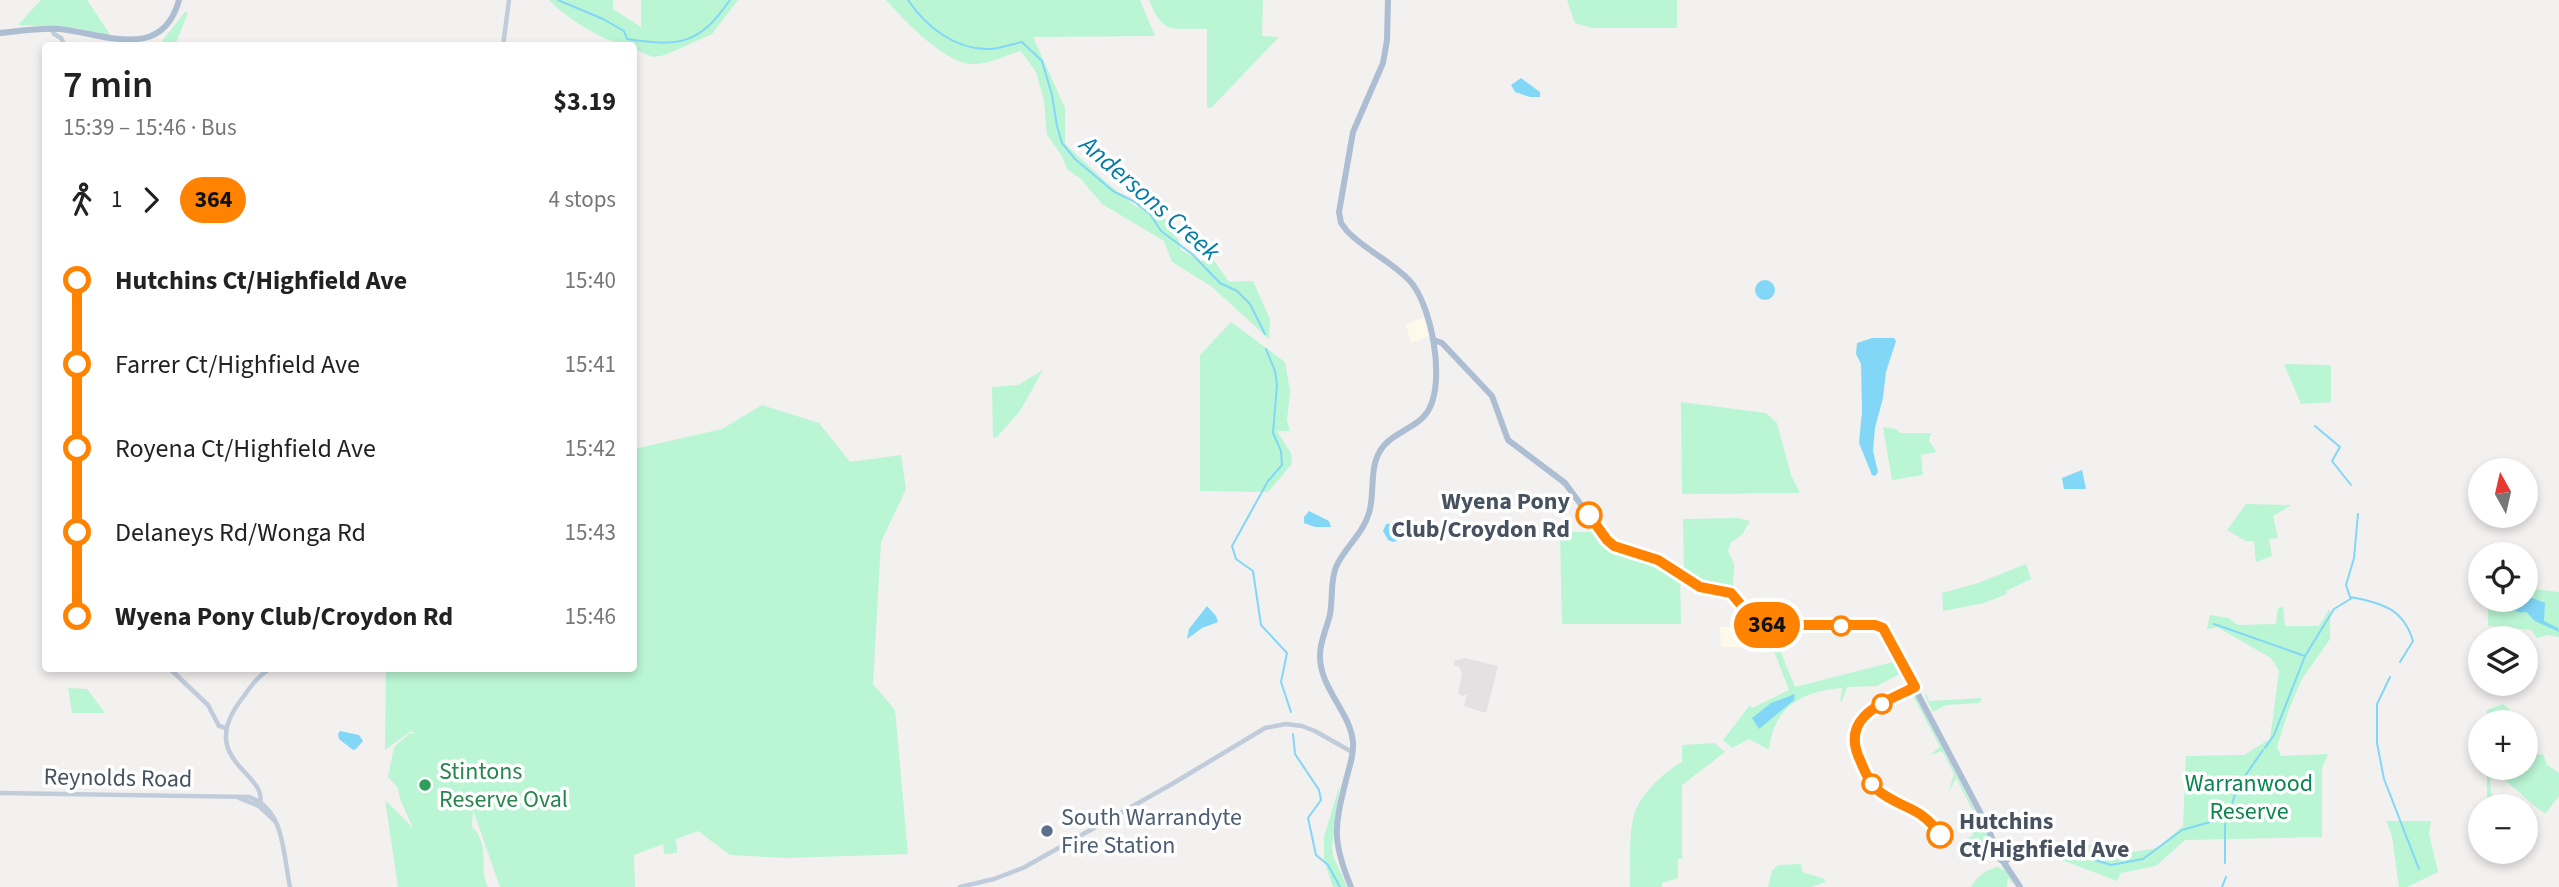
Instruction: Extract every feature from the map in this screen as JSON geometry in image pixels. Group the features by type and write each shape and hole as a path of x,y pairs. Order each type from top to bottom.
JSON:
{"main road":[{"path":"0,33 56,29 124,41 142,39 167,23 179,0"},
{"path":"504,42 509,0"},
{"path":"1353,742 1350,729 1321,667 1320,654 1330,614 1336,566 1357,537 1369,513 1379,452 1388,441 1424,416 1433,401 1434,344 1426,312 1413,285 1399,271 1351,236 1341,223 1339,212 1353,132 1383,63 1387,40 1388,0"},
{"path":"56,29 54,34 63,42"},
{"path":"1434,344 1440,342 1494,399 1508,440 1565,483 1614,546 1658,560 1700,587 1731,593 1754,622 1767,625 1875,625 1883,628 2020,887"},
{"path":"173,672 206,703 217,722 226,726"},
{"path":"266,672 255,681 231,713 226,726 226,740 231,755 276,823 290,887"},
{"path":"960,887 994,879 1023,868 1172,783 1257,730 1279,725 1302,726 1315,730 1345,750 1349,762 1337,820 1336,843 1338,856 1351,887"},
{"path":"1345,750 1353,742"},
{"path":"1345,750 1353,742"},
{"name":"Reynolds Road","path":"0,793 249,797 259,800"},
{"name":"Reynolds Road","path":"234,797 259,800"}],"shaded area":[{"path":"1424,317 1429,336 1411,343 1406,325"},
{"path":"1720,627 1742,627 1749,636 1745,647 1721,647"},
{"path":"1465,658 1498,666 1486,713 1464,706 1467,694 1458,694 1462,673 1459,667 1454,665 1454,661"}],"green space":[{"path":"41,0 87,0 111,36 76,28 18,25"},
{"path":"549,0 613,0 613,9 641,27 641,0 738,0 712,34 665,55 653,57 637,50 637,42 613,41 588,30"},
{"path":"886,0 1140,0 1155,36 1033,37 1065,108 1065,144 1135,206 1161,214 1176,232 1181,250 1201,261 1213,259 1229,282 1253,281 1270,319 1269,339 1211,286 1172,262 1164,241 1102,204 1081,179 1067,169 1062,156 1047,135 1044,101 1036,72 1021,51 985,63 962,62 926,40"},
{"path":"1149,0 1263,0 1262,36 1279,37 1211,108 1207,108 1207,29 1170,28 1159,20"},
{"path":"1567,0 1677,0 1677,28 1592,28 1575,23"},
{"path":"185,12 188,13 176,42 161,42"},
{"path":"1231,322 1285,362 1290,391 1287,420 1290,431 1278,433 1291,453 1292,464 1268,492 1200,491 1200,355"},
{"path":"2284,364 2331,365 2331,402 2301,404"},
{"path":"1043,370 1020,411 996,438 993,437 992,387 1018,385"},
{"path":"1681,402 1766,413 1777,423 1791,475 1800,493 1682,494"},
{"path":"762,405 819,423 850,462 901,455 906,489 881,542 873,684 895,710 908,854 787,858 730,855 698,831 674,840 677,853 664,854 663,844 634,855 635,887 500,887 473,810 472,827 478,834 483,849 488,887 398,887 385,800 413,828 398,788 388,777 394,747 410,733 416,734 411,731 385,750 386,672 637,672 637,448 722,429"},
{"path":"1883,427 1896,429 1900,433 1931,433 1929,441 1937,452 1921,455 1923,475 1892,480"},
{"path":"2246,504 2292,505 2273,516 2278,538 2269,539 2272,556 2256,562 2254,541 2246,541 2227,530"},
{"path":"1738,518 1750,521 1742,535 1731,542 1728,551 1734,564 1733,589 1701,583 1684,571 1683,519"},
{"path":"1560,532 1598,532 1616,546 1670,569 1680,577 1681,624 1562,624"},
{"path":"2026,564 2031,579 2006,591 2007,594 1984,603 1943,611 1942,593 1978,583"},
{"path":"2538,590 2559,592 2559,637 2548,635 2538,638 2538,626 2488,626 2488,612 2538,612"},
{"name":"Warranwood Reserve","path":"2283,607 2285,626 2319,626 2330,608 2330,639 2302,679 2277,747 2281,756 2328,754 2322,768 2322,837 2185,840 2156,866 2121,873 2117,881 2059,859 2067,842 2085,843 2116,855 2157,848 2183,826 2186,756 2244,755 2270,739 2279,671 2271,658 2217,627 2207,629 2210,615 2229,618 2238,625 2276,624 2278,608"},
{"path":"1777,630 1784,630 1780,650 1795,687 1897,661 1909,687 1901,673 1877,686 1847,687 1842,701 1842,688 1814,693 1792,704 1783,712 1776,723 1769,750 1749,739 1732,748 1723,740 1750,705 1752,708 1789,690 1774,651"},
{"path":"68,688 87,689 105,713 72,713"},
{"path":"1911,692 1914,693 1995,849 1994,856 1981,864 1964,839 1973,836 1973,831 1969,828 1975,815 1956,778 1948,794 1954,774 1942,751 1930,755 1940,747"},
{"path":"1926,693 1929,701 1982,698 1979,703 1946,705 1933,712"},
{"path":"2503,704 2510,710 2487,710"},
{"path":"1714,743 1725,752 1682,785 1682,859 1678,859 1678,878 1662,883 1662,887 1630,887 1631,832 1637,807 1660,778 1682,762 1682,745"},
{"path":"2543,754 2547,765 2559,773 2559,796 2544,813 2538,808 2538,794 2521,794 2506,781 2538,780 2538,755"},
{"path":"2487,780 2490,780 2492,794 2487,794"},
{"path":"1340,784 1332,847 1333,856 1347,887 1333,887 1324,860 1324,837"},
{"path":"2386,821 2431,821 2429,834 2438,872 2407,887 2399,887 2392,836"},
{"path":"1801,864 1802,872 1825,879 1825,882 1811,887 1768,887 1772,871 1778,865"},
{"path":"2001,864 2015,887 2008,878 2007,887 1971,887 1979,877 1990,870 1998,867 2004,871"}],"water":[{"path":"1521,78 1540,92 1540,97 1515,92 1511,85"},
{"path":"1765,280 1772,283 1775,290 1772,297 1765,300 1758,297 1755,290 1758,283"},
{"path":"1872,338 1894,338 1896,341 1886,372 1875,428 1873,451 1878,472 1875,476 1872,475 1859,443 1862,412 1861,364 1856,354 1857,343"},
{"path":"2082,470 2086,489 2064,489 2062,478"},
{"path":"1309,511 1329,521 1331,527 1315,527 1304,523 1304,517"},
{"path":"1407,522 1413,527 1412,536 1393,542 1388,540 1383,531 1386,524"},
{"path":"2538,600 2545,603 2544,621 2558,628 2559,632 2535,621 2526,612 2538,612"},
{"path":"1207,606 1218,622 1202,628 1187,639 1189,629"},
{"path":"1795,694 1794,700 1759,729 1752,718 1771,703"},
{"path":"340,731 359,735 363,741 353,750 339,739"}],"waterway":[{"name":"Andersons Creek","path":"558,0 603,19 624,31 627,39 661,43 674,42 697,34 719,15 730,0"},
{"name":"Andersons Creek","path":"908,0 933,28 965,46 993,49 1022,42 1042,61 1062,143 1075,159 1113,191 1135,202 1150,214 1161,231 1192,254 1220,283 1237,291 1250,304 1265,334"},
{"name":"Andersons Creek","path":"1266,349 1275,371 1277,385 1273,433 1281,451 1282,465 1268,481 1232,546 1236,559 1253,571 1261,625 1287,653 1281,682 1291,712"},
{"path":"2315,426 2340,447 2332,461 2351,485"},
{"path":"2358,514 2354,558 2346,585 2350,597 2389,608 2403,621 2413,641 2400,662"},
{"path":"2265,748 2274,735 2305,656 2334,609 2352,598"},
{"path":"2214,624 2305,656"},
{"path":"2390,677 2377,704 2377,743 2384,779 2419,869"},
{"name":"Andersons Creek","path":"1293,734 1295,754 1319,790 1321,800 1308,818 1316,855 1328,865 1340,887"},
{"path":"2226,821 2238,786 2263,750"},
{"path":"2079,855 2111,865 2143,859 2182,830 2221,819"},
{"path":"2225,824 2225,863"},
{"path":"2222,887 2226,877"}],"bus line":[{"name":"364","path":"1589,515 1614,546 1658,560 1700,587 1731,593 1758,622 1767,625 1875,625 1883,628 1915,687 1864,715 1855,732 1855,751 1868,778 1881,793 1918,811 1940,835"}],"place":[{"name":"Wyena Pony Club/Croydon Rd","path":"1589,515"},
{"name":"Stintons Reserve Oval","path":"425,785"},
{"name":"South Warrandyte Fire Station","path":"1047,831"},
{"name":"Hutchins Ct/Highfield Ave","path":"1940,835"}]}
